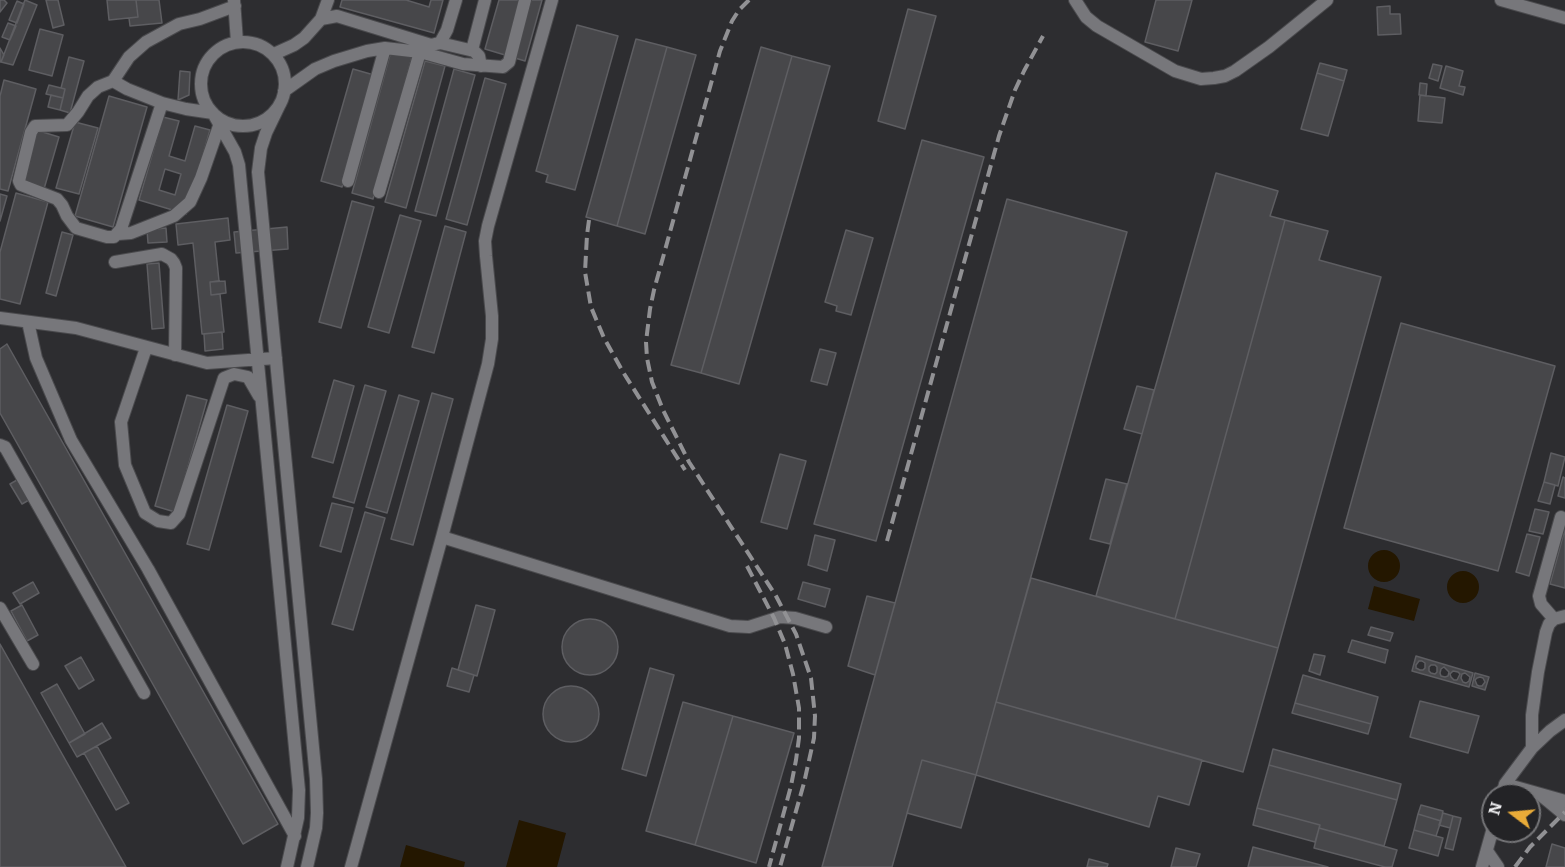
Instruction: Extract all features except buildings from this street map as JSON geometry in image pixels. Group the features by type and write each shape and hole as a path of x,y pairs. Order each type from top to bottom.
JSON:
{"street":[{"path":"274,54 304,38 321,19 328,0"},
{"path":"440,43 447,30 456,0"},
{"path":"472,51 485,0"},
{"path":"284,91 315,69 385,48 420,52 464,64 503,67 509,62 525,0"},
{"path":"351,867 488,364 492,339 492,316 485,241 552,0"},
{"path":"1075,0 1086,17 1097,26 1175,71 1201,79 1225,76 1235,71 1327,0"},
{"path":"1501,0 1565,18"},
{"path":"219,126 190,202 174,216 131,233 107,237 76,228 57,199 23,187 19,181 31,132 35,126 67,125 88,96 98,87 113,81 129,57 146,42 179,24 200,19 235,3 237,42"},
{"path":"321,19 337,16 431,45 440,43 472,51 479,56 481,66"},
{"path":"287,867 295,836 299,803 239,165 206,102 202,89 202,76 206,64 214,53 237,42 250,42 263,46 274,54 285,78 280,104 261,148 258,172 317,803 316,828 306,867"},
{"path":"348,181 385,48"},
{"path":"379,192 420,52"},
{"path":"113,81 162,103 213,113 236,125 261,122 280,104"},
{"path":"118,234 162,103"},
{"path":"242,201 260,199"},
{"path":"115,262 162,254 174,263 176,268 176,356"},
{"path":"0,318 76,328 207,363 276,358"},
{"path":"28,322 36,358 72,440 148,569 295,836"},
{"path":"146,348 121,422 125,465 145,513 158,521 171,523 179,514 224,378 234,374 248,376 261,400"},
{"path":"0,445 5,447 144,693"},
{"path":"1532,748 1532,715 1546,632 1549,624 1559,617 1541,604 1539,596 1561,517"},
{"path":"442,537 730,626 749,627 780,617 795,618 826,627"},
{"path":"0,608 33,664"},
{"path":"285,640 303,639"},
{"path":"1509,783 1532,748 1565,720"},
{"path":"1541,795 1565,801"},
{"path":"1541,796 1565,815"},
{"path":"299,803 317,803"},
{"path":"1482,867 1489,843"},
{"path":"1487,851 1498,867"}],"shaded area":[{"path":"1384,550 1395,555 1400,566 1395,577 1384,582 1373,577 1368,566 1373,555"},
{"path":"1463,571 1474,576 1479,587 1474,598 1463,603 1452,598 1447,587 1452,576"},
{"path":"1374,586 1420,599 1414,621 1368,609"},
{"path":"519,820 566,833 557,867 506,867"},
{"path":"406,845 465,862 464,867 400,867"}],"railway":[{"path":"749,0 732,21 720,51 654,290 646,342 652,382 663,410 689,462 776,596 796,634 811,678 815,716 814,738 780,867"},
{"path":"887,541 999,136 1015,90 1043,36"},
{"path":"589,220 585,272 591,307 604,338 623,372 685,470"},
{"path":"747,566 785,644 799,708 796,760 769,867"},
{"path":"1515,867 1530,847 1565,812"}]}
